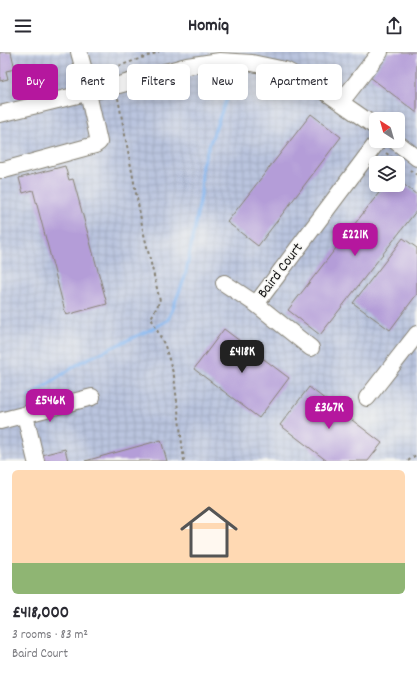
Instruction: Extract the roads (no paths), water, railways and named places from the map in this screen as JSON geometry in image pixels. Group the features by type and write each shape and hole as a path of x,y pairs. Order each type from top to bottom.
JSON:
{"street":[{"path":"79,52 82,64"},
{"path":"341,102 380,52"},
{"path":"119,92 187,66 220,61 252,63 285,70 317,86 369,122"},
{"path":"0,114 66,98"},
{"path":"0,170 95,145 99,142 90,100"},
{"name":"Baird Court","path":"256,304 373,148"},
{"path":"404,148 417,158"},
{"path":"224,283 256,304 311,348"},
{"path":"367,398 417,334"},
{"path":"0,421 25,416 92,397"},
{"path":"25,416 36,461"}],"waterway":[{"path":"29,397 81,362 168,320 185,277 201,195 202,165 226,100"}]}
